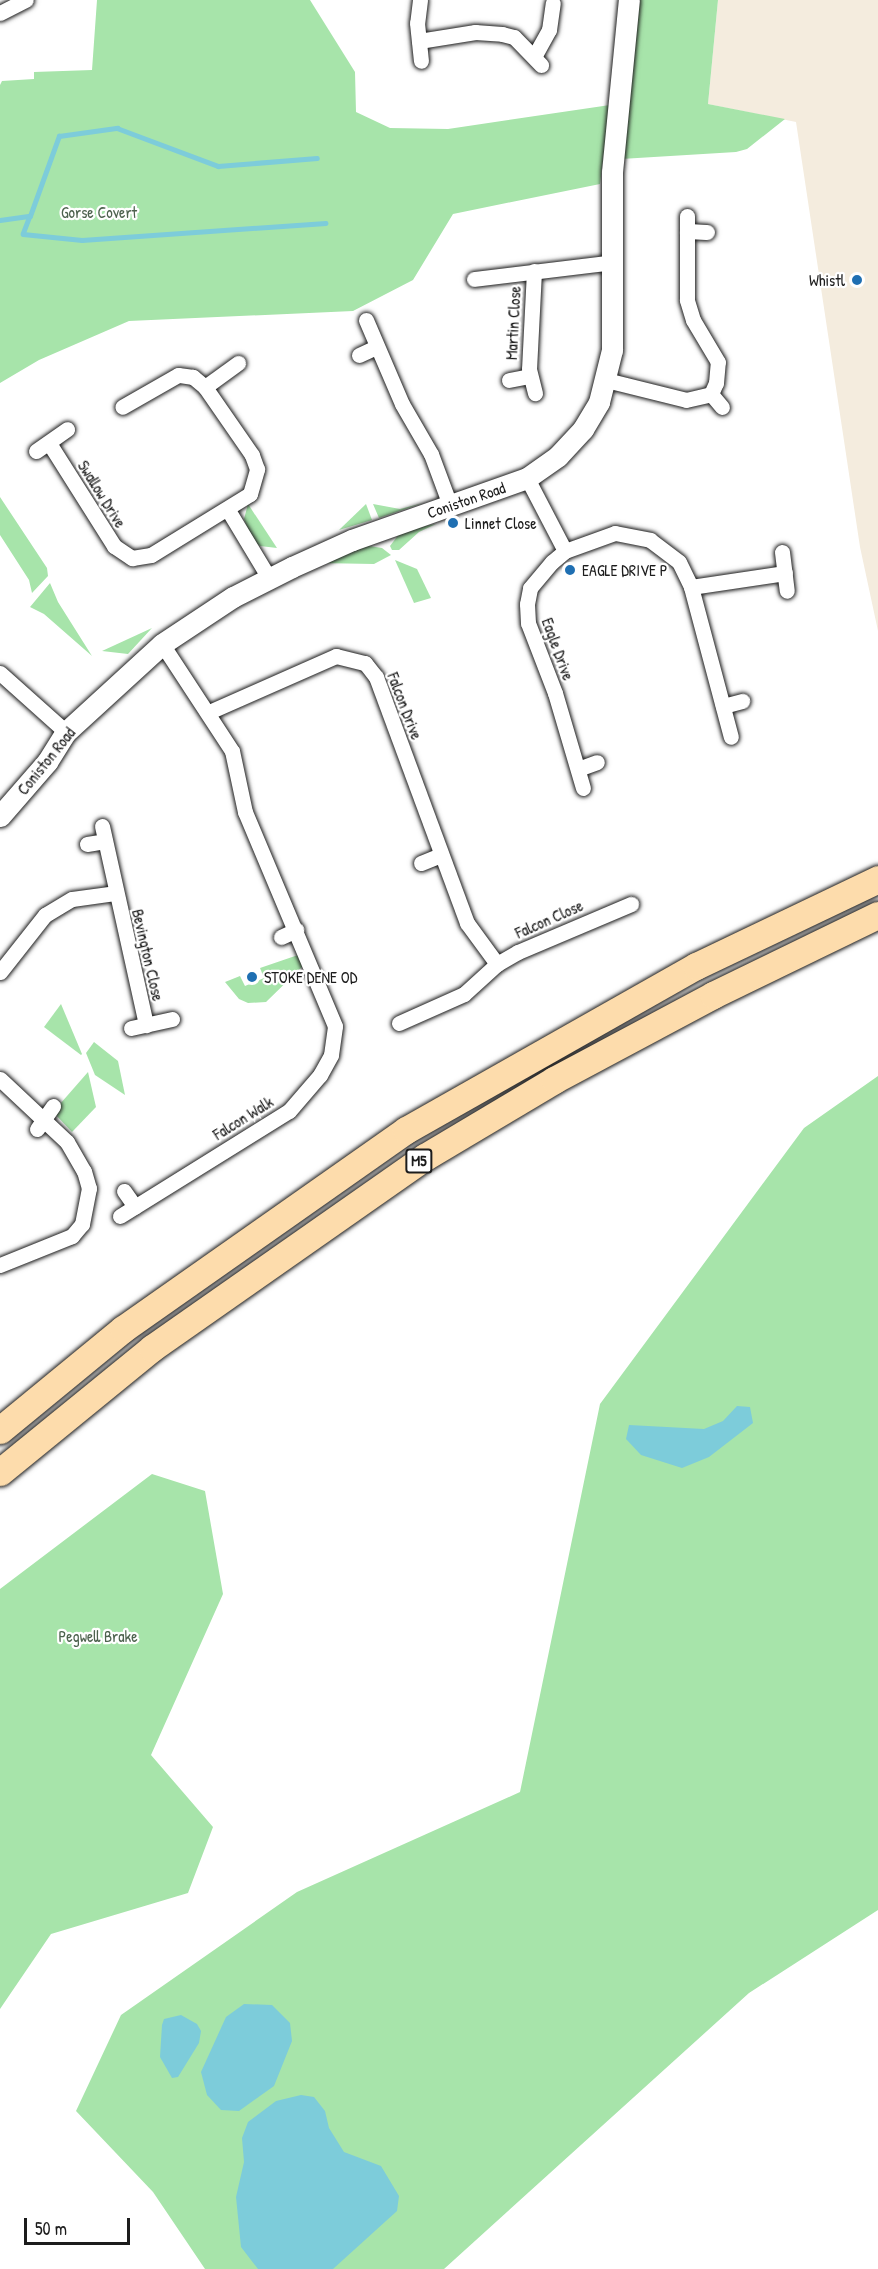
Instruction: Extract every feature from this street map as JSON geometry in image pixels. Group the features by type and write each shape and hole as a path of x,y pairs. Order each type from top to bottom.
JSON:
{"highway":[{"name":"M5","path":"0,1430 123,1329 406,1130 696,966 878,879"},
{"name":"M5","path":"0,1472 152,1348 424,1158 554,1080 713,995 878,915"}],"street":[{"path":"0,13 27,0"},
{"path":"420,0 419,41 422,61"},
{"name":"Coniston Road","path":"0,816 47,762 66,732 162,644 269,578 352,540 527,478 558,456 583,429 606,380 612,350 614,262 612,172 629,0"},
{"path":"419,41 488,31 514,37 538,60 549,30 553,3"},
{"path":"707,232 687,224 687,300 693,320 720,367 711,394"},
{"name":"Martin Close","path":"474,279 614,262"},
{"name":"Martin Close","path":"534,271 530,376 535,393"},
{"path":"366,320 402,404 431,454 450,505"},
{"path":"359,355 376,347"},
{"path":"204,387 238,363"},
{"name":"Swallow Drive","path":"67,429 42,447 114,546 132,558 151,555 228,510 250,494 257,469 252,455 204,387 193,376 178,375 122,407"},
{"name":"Martin Close","path":"509,380 530,376"},
{"path":"606,380 686,400 711,394"},
{"path":"711,394 722,408"},
{"path":"527,478 565,551"},
{"path":"228,510 269,578"},
{"name":"Eagle Drive","path":"583,788 555,693 528,623 530,588 540,573 565,551 615,533 635,534 650,540 679,562 691,587 731,737"},
{"path":"782,552 787,591"},
{"path":"691,587 785,573"},
{"path":"162,644 209,712 232,751 245,812 296,930 281,937"},
{"name":"Falcon Drive","path":"209,712 336,656 365,663 376,677 467,923 497,964"},
{"path":"0,673 66,732"},
{"path":"723,706 742,701"},
{"path":"578,769 597,762"},
{"name":"Bevington Close","path":"87,844 104,834 115,893 146,1025"},
{"path":"421,863 441,855"},
{"name":"Bevington Close","path":"0,972 45,915 72,899 115,893"},
{"name":"Falcon Close","path":"399,1023 464,994 497,964 614,903 632,904"},
{"name":"Falcon Walk","path":"120,1216 289,1111 320,1075 331,1055 334,1026 296,930"},
{"name":"Bevington Close","path":"131,1028 172,1019"},
{"path":"0,1079 45,1117 67,1142 84,1171 89,1188 82,1224 57,1245 0,1264"},
{"path":"124,1191 135,1207"}],"shaded area":[{"path":"718,0 878,0 878,631 860,547 796,122 708,104"}],"green space":[{"name":"Gorse Covert","path":"97,0 310,0 355,72 356,112 390,128 448,129 610,105 600,184 453,214 413,280 353,311 129,321 39,360 0,383 0,85 2,81 34,79 34,72 92,70"},
{"path":"640,0 718,0 708,104 785,119 747,149 736,152 621,159"},
{"path":"0,497 47,568 48,576 32,593 29,580 0,535"},
{"path":"423,503 379,518 373,504 400,509"},
{"path":"248,504 277,548 260,546 252,540 244,519"},
{"path":"366,504 372,520 339,530 340,529"},
{"path":"436,524 419,532 399,550 392,550 390,546 402,530"},
{"path":"363,545 382,548 391,555 374,564 318,563"},
{"path":"395,560 417,569 431,598 414,603"},
{"path":"50,583 58,602 92,656 44,614 30,607"},
{"path":"152,628 128,654 102,651"},
{"path":"298,955 303,966 266,1002 248,1003 239,999 225,982 240,976 245,986 264,978 260,968"},
{"path":"61,1004 82,1054 81,1055 44,1027"},
{"path":"94,1042 118,1061 125,1095 95,1075 86,1053"},
{"path":"88,1072 96,1107 72,1132 53,1112"},
{"path":"878,1076 878,1910 749,1993 444,2269 205,2269 153,2192 76,2111 121,2015 297,1892 520,1792 600,1404 804,1128"},
{"name":"Pegwell Brake","path":"152,1474 205,1491 223,1594 151,1755 213,1827 188,1893 51,1934 0,2009 0,1589"}],"water":[{"path":"737,1406 750,1407 753,1423 709,1457 682,1468 641,1455 626,1439 629,1425 704,1429 723,1421"},
{"path":"244,2004 272,2005 290,2023 292,2041 274,2086 239,2111 221,2110 207,2095 201,2072 226,2017"},
{"path":"181,2015 197,2024 201,2031 199,2043 178,2077 172,2078 160,2057 162,2025 164,2019"},
{"path":"301,2095 314,2097 325,2111 329,2128 344,2152 381,2166 399,2196 397,2211 333,2269 258,2269 241,2247 236,2197 244,2162 242,2138 248,2122 276,2101"}],"waterway":[{"path":"30,216 59,136 117,128 218,166 317,158"},
{"path":"0,220 30,216 23,234 82,240 325,223"}],"place":[{"name":"Whistl","path":"857,280"},
{"name":"Linnet Close","path":"453,523"},
{"name":"EAGLE DRIVE P","path":"570,570"},
{"name":"STOKE DENE OD","path":"252,977"}]}
